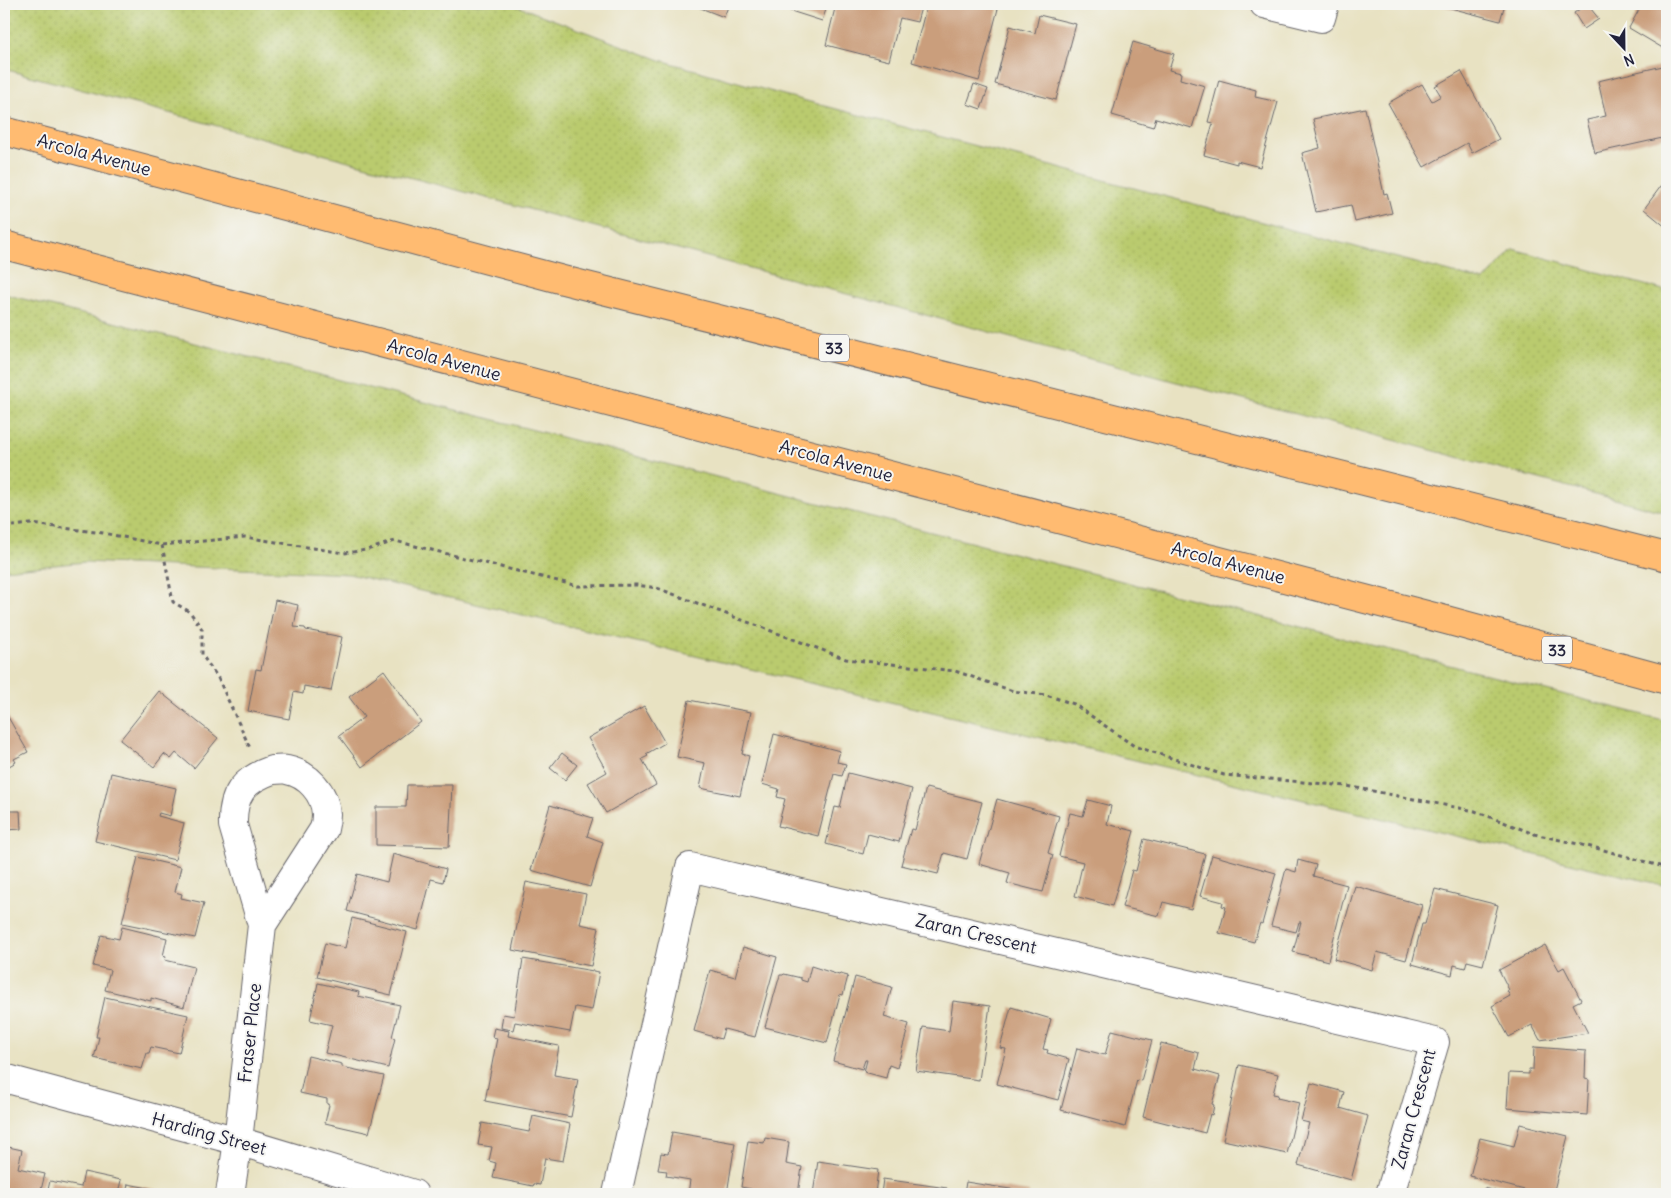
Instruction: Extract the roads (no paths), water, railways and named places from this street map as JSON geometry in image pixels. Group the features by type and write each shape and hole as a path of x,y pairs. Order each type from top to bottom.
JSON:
{"main road":[{"name":"Arcola Avenue","path":"4,131 573,283 1667,557"},
{"name":"Arcola Avenue","path":"4,245 1446,620 1667,680"}],"street":[{"path":"1264,4 1321,18 1325,4"},
{"name":"Fraser Place","path":"230,1194 238,1141 262,924 233,825 233,810 237,796 246,784 258,775 272,770 287,770 302,775 314,785 323,798 326,814 324,830 262,924"},
{"name":"Zaran Crescent","path":"617,1194 690,867 1435,1042 1390,1194"},
{"name":"Harding Street","path":"4,1078 238,1141 414,1194"}]}
